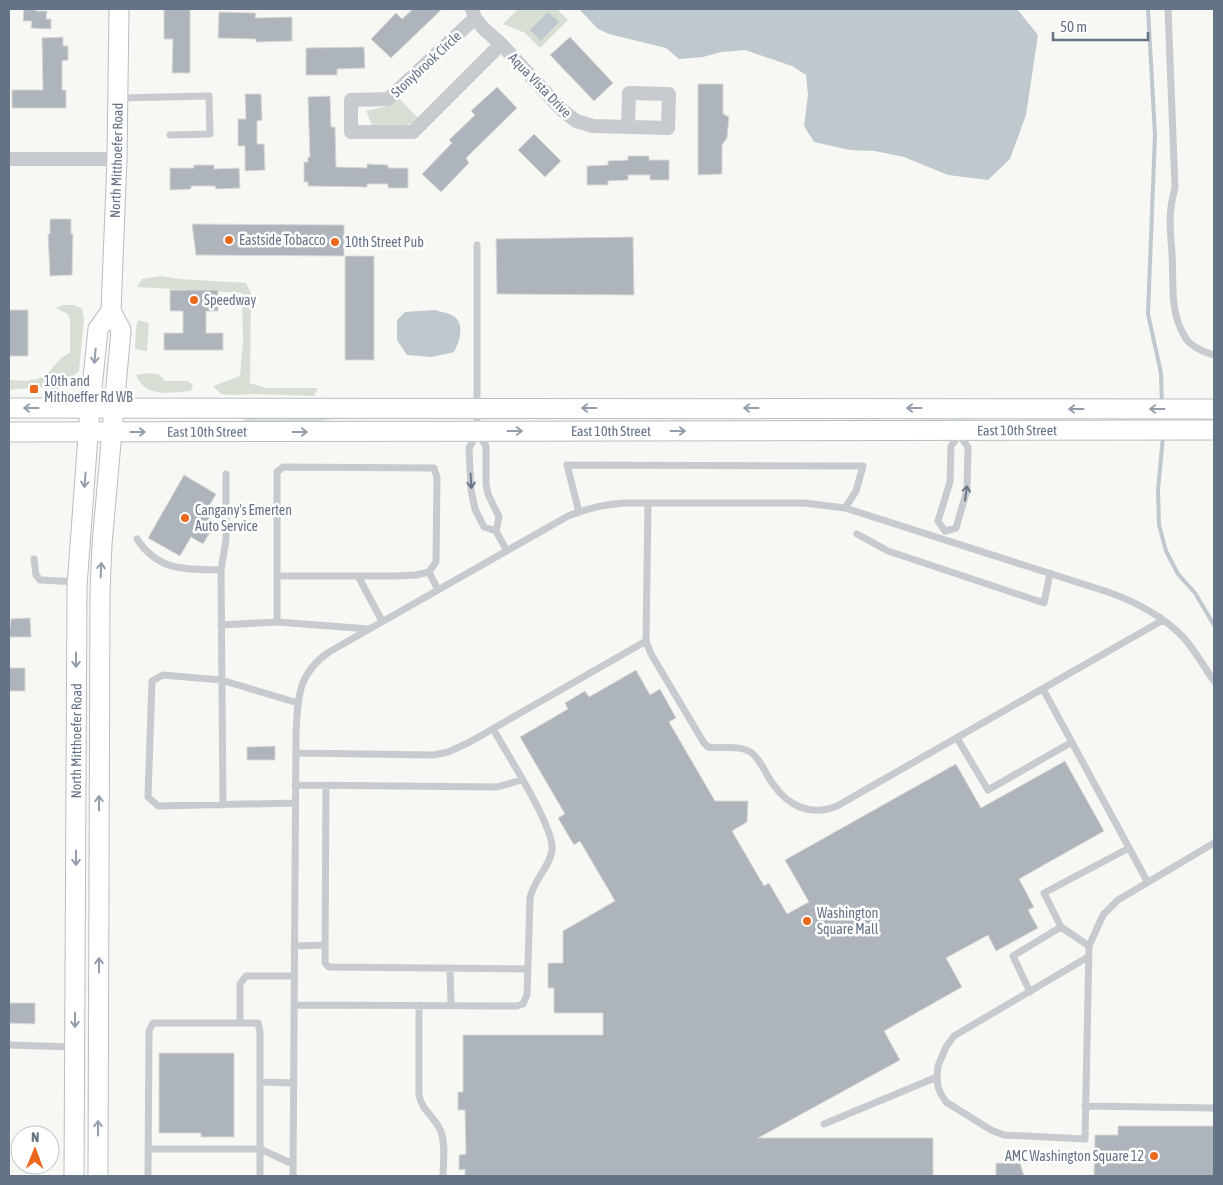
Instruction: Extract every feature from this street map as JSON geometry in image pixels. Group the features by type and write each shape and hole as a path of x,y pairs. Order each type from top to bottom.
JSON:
{"main road":[{"name":"North Mitthoefer Road","path":"98,1176 102,544 121,330 111,311 117,159 119,9"},
{"name":"North Mitthoefer Road","path":"74,1176 76,642 78,582 90,408 98,329 111,311"},
{"name":"East 10th Street","path":"9,408 1214,408"},
{"name":"East 10th Street","path":"9,432 958,433 1214,430"},
{"path":"78,582 87,584 89,590 89,635 100,651"}],"street":[{"name":"Stonybrook Circle","path":"474,14 388,99 351,100 351,132 413,132 502,44"},
{"name":"Aqua Vista Drive","path":"474,14 483,28 502,44 568,116 580,123 594,126 628,126"},
{"path":"9,159 117,159"}],"lane":[{"path":"1168,9 1174,188 1169,222 1175,310 1179,326 1186,339 1197,348 1214,355"},
{"path":"118,98 209,96 210,134 170,135"},
{"path":"478,245 477,433 469,448 472,499 484,527 496,531"},
{"path":"945,531 938,521 950,482 951,446 958,433 958,409"},
{"path":"477,433 486,446 486,484 491,503 499,517 496,531 507,551"},
{"path":"945,531 956,528 967,490 968,447 958,433"},
{"path":"579,512 566,466 863,466 856,490 845,508"},
{"path":"277,576 395,576 429,572 436,562 436,477 434,468 283,467 277,472 277,576 277,622"},
{"path":"223,805 221,570 226,540 226,474"},
{"path":"648,503 646,641 651,654 704,743 708,747 742,749 753,754 781,794 795,805 805,809 820,811 836,806 1163,620"},
{"path":"293,1176 295,786 298,704 302,682 316,661 382,621 579,512 607,504 648,503 804,503 845,508 1050,573 1125,598 1140,605 1163,620 1184,638 1214,681"},
{"path":"942,539 945,531"},
{"path":"857,534 888,551 1044,603 1050,573"},
{"path":"137,539 145,552 162,563 182,569 221,570"},
{"path":"34,559 36,575 40,580 78,582"},
{"path":"429,572 438,590"},
{"path":"358,576 382,621"},
{"path":"221,625 277,622 370,629"},
{"path":"296,753 437,754 458,749 646,641"},
{"path":"295,803 158,806 148,797 152,681 164,674 221,680 298,704"},
{"path":"1043,689 1147,881"},
{"path":"294,1005 517,1006 523,1004 527,995 530,898 532,888 550,859 553,842 542,815 493,729"},
{"path":"957,738 988,790 1072,742"},
{"path":"295,786 497,787 522,780"},
{"path":"326,786 325,963 329,967 528,969"},
{"path":"1088,958 954,1036 941,1056 937,1077 940,1094 946,1102 991,1130 1004,1135 1085,1138 1085,1106 1088,958 1088,946 1103,915 1127,893 1214,843"},
{"path":"1088,946 1061,927 1044,893 1129,848"},
{"path":"286,892 294,892"},
{"path":"1030,992 1013,956 1061,927"},
{"path":"294,946 325,945"},
{"path":"450,968 451,1005"},
{"path":"240,1022 240,984 246,976 294,976"},
{"path":"419,1005 420,1104 442,1133 443,1176"},
{"path":"148,1176 149,1031 153,1023 240,1022 258,1023 260,1032 260,1176"},
{"path":"9,1045 75,1047"},
{"path":"824,1124 937,1077"},
{"path":"260,1082 294,1083"},
{"path":"1085,1106 1214,1108"},
{"path":"148,1149 260,1149 293,1164"}],"shaded area":[{"path":"518,9 557,9 568,20 540,48 525,33 503,24"},
{"path":"579,9 1017,9 1038,35 1026,115 1010,159 988,180 948,175 904,157 875,151 850,150 814,142 804,126 808,95 806,75 792,66 745,50 679,59 666,48 609,34 598,29"},
{"path":"548,12 559,22 541,41 530,30"},
{"path":"399,98 418,118 416,122 383,132 372,125 366,111 391,105"},
{"path":"161,276 179,279 246,283 251,293 250,383 266,388 318,388 314,396 221,394 213,386 240,376 243,343 242,293 137,287 142,279"},
{"path":"63,305 74,305 82,309 84,318 79,371 67,385 55,390 38,387 9,390 9,380 20,381 41,378 61,358 70,353 70,320 68,314 56,308"},
{"path":"435,310 451,314 460,325 458,344 454,352 432,357 407,355 397,340 397,320 405,312"},
{"path":"138,320 149,323 147,351 135,349"},
{"path":"159,374 165,381 187,381 193,385 191,391 167,393 152,391 140,383 136,375"},
{"path":"343,415 343,418 311,422 244,423 244,417"}],"building":[{"path":"24,9 47,11 46,19 51,19 51,29 31,28 32,21 23,21"},
{"path":"164,9 190,9 190,73 172,73 173,39 164,39"},
{"path":"413,9 442,9 391,58 371,39 396,13 402,19"},
{"path":"219,12 256,13 255,18 292,17 292,41 256,42 256,39 218,38"},
{"path":"63,37 63,46 68,46 68,60 62,61 62,90 66,90 66,108 12,108 12,90 43,90 42,38"},
{"path":"570,37 613,83 594,101 550,55"},
{"path":"364,47 365,68 337,69 337,75 306,75 306,48"},
{"path":"698,84 723,84 723,114 729,117 727,138 722,145 722,174 698,175"},
{"path":"497,87 517,108 466,158 469,163 441,192 422,174 452,143 449,140 475,115 471,111"},
{"path":"245,94 261,94 262,120 257,121 257,144 264,144 265,170 245,171 245,146 238,146 238,119 246,119"},
{"path":"330,96 331,127 335,127 336,167 367,168 367,164 388,165 388,168 408,168 408,188 388,188 388,184 367,184 367,187 308,186 308,182 304,182 304,162 308,162 308,157 310,157 308,97"},
{"path":"534,134 561,161 545,177 518,150"},
{"path":"628,156 649,156 649,160 669,160 669,180 650,180 650,175 628,175 628,180 608,181 608,185 587,185 587,166 608,165 608,161 628,160"},
{"path":"194,165 214,165 214,169 239,168 240,188 216,189 215,186 191,186 191,189 170,190 170,168 194,168"},
{"path":"50,219 71,219 71,234 73,234 72,275 50,276 48,234 50,234"},
{"path":"192,224 344,225 344,256 196,255"},
{"path":"633,237 634,295 497,294 496,239"},
{"path":"345,256 374,256 374,360 345,360"},
{"path":"170,290 218,290 218,311 206,311 206,333 223,333 223,350 164,350 164,333 183,333 183,311 170,311"},
{"path":"9,310 28,310 28,356 9,356"},
{"name":"Cangany's Emerten Auto Service","path":"184,475 216,494 204,515 216,522 203,544 191,537 180,556 148,538"},
{"path":"30,618 31,637 9,637 11,619"},
{"path":"9,668 25,668 25,691 9,691"},
{"name":"Washington Square Mall","path":"636,670 650,695 660,689 676,718 669,722 715,801 748,801 747,822 732,831 764,886 769,883 787,914 809,902 785,860 956,764 981,808 1065,761 1104,831 1019,879 1034,907 1028,910 1038,928 996,951 988,935 946,958 962,987 884,1031 900,1060 758,1138 933,1138 933,1176 465,1176 465,1169 459,1170 459,1155 466,1154 465,1110 458,1110 458,1092 463,1092 463,1035 603,1035 603,1013 554,1013 554,988 548,988 548,963 563,963 563,931 615,901 580,841 574,845 558,818 565,814 520,737 568,709 565,703 585,691 589,697"},
{"path":"275,746 275,760 247,760 247,747"},
{"path":"9,1003 35,1003 35,1024 9,1023"},
{"path":"159,1053 234,1053 234,1137 201,1137 201,1133 159,1133"},
{"name":"AMC Washington Square 12","path":"1118,1126 1214,1126 1214,1176 1094,1176 1095,1135 1118,1135"},
{"path":"996,1163 1020,1163 1024,1176 996,1176"}],"waterway":[{"path":"1148,9 1155,135 1148,314 1161,373 1162,405"},
{"path":"1163,437 1158,490 1159,525 1166,551 1178,574 1195,593 1214,625"}],"place":[{"name":"Eastside Tobacco","path":"229,240"},
{"name":"10th Street Pub","path":"335,242"},
{"name":"Speedway","path":"194,300"},
{"name":"10th and Mithoeffer Rd WB","path":"34,389"},
{"name":"Cangany's Emerten Auto Service","path":"185,518"},
{"name":"Washington Square Mall","path":"807,921"},
{"name":"AMC Washington Square 12","path":"1154,1156"}]}
